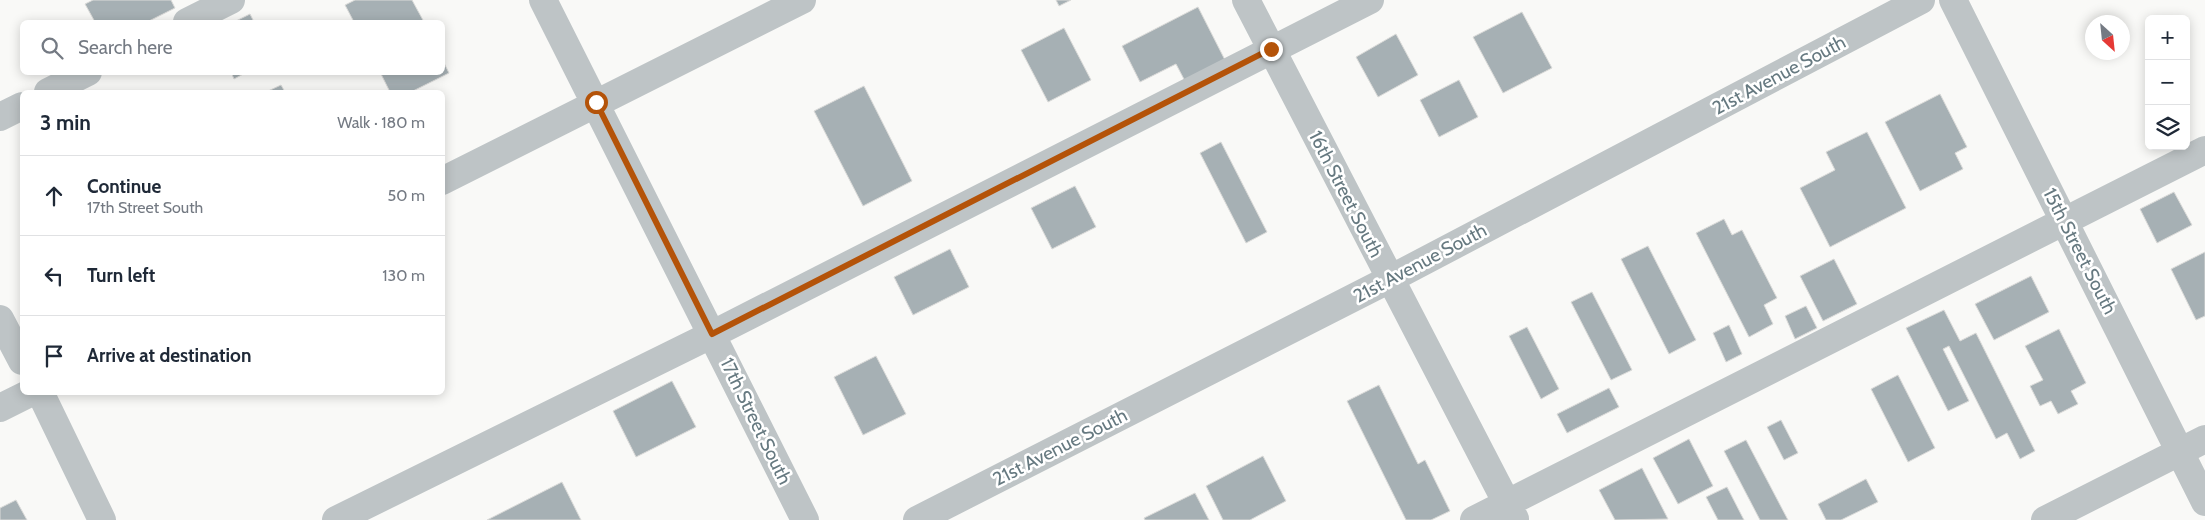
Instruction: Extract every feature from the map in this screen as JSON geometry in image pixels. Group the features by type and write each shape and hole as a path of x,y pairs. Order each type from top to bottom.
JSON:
{"street":[{"path":"191,20 231,0"},
{"name":"17th Street South","path":"543,0 805,520"},
{"path":"445,179 802,0"},
{"name":"16th Street South","path":"1246,0 1512,512"},
{"path":"336,520 712,334 1370,0"},
{"name":"21st Avenue South","path":"917,520 1390,279 1921,0"},
{"name":"15th Street South","path":"1952,0 2205,502"},
{"path":"52,90 82,75"},
{"path":"0,117 20,107"},
{"path":"1474,520 1512,512 2065,221 2205,150"},
{"path":"0,319 20,357"},
{"path":"0,408 26,395"},
{"path":"41,395 102,520"},
{"path":"2045,520 2205,439"}],"building":[{"path":"93,0 171,0 175,8 151,20 94,20 85,4"},
{"path":"355,0 412,0 423,20 353,20 345,5"},
{"path":"1056,0 1071,0 1059,6"},
{"path":"1198,7 1226,62 1186,83 1176,64 1140,82 1122,46"},
{"path":"1522,12 1552,68 1503,93 1473,37"},
{"path":"250,14 253,20 238,20"},
{"path":"1064,28 1091,80 1048,102 1021,50"},
{"path":"1396,34 1418,75 1378,97 1356,57"},
{"path":"445,65 449,73 445,75"},
{"path":"232,75 241,75 234,79"},
{"path":"382,75 445,75 415,90 389,90"},
{"path":"1459,80 1478,117 1439,137 1420,100"},
{"path":"281,85 284,90 270,90"},
{"path":"864,86 912,181 863,206 814,111"},
{"path":"1940,94 1967,147 1955,153 1963,169 1920,191 1885,122"},
{"path":"1867,132 1906,208 1830,247 1800,188 1835,170 1826,152"},
{"path":"1221,142 1267,232 1246,243 1200,153"},
{"path":"1075,186 1096,227 1052,249 1031,208"},
{"path":"2174,192 2192,225 2157,243 2140,209"},
{"path":"1724,219 1732,235 1742,230 1777,298 1764,305 1773,324 1749,337 1696,233"},
{"path":"1648,246 1696,340 1669,354 1621,259"},
{"path":"950,249 969,287 913,315 894,277"},
{"path":"2205,252 2205,316 2196,320 2171,269"},
{"path":"1834,259 1857,304 1823,321 1800,276"},
{"path":"2031,276 2049,312 1994,340 1975,304"},
{"path":"1592,292 1632,370 1611,380 1571,302"},
{"path":"1806,306 1817,328 1795,339 1785,316"},
{"path":"1944,310 1960,341 1976,333 2035,451 2020,459 2007,433 1996,439 1949,346 1943,349 1969,401 1948,411 1906,328"},
{"path":"1729,325 1742,354 1726,362 1713,333"},
{"path":"1527,327 1559,389 1541,399 1509,336"},
{"path":"2059,329 2086,383 2071,391 2078,404 2058,414 2051,401 2040,406 2030,386 2043,380 2025,346"},
{"path":"876,356 906,414 863,435 834,377"},
{"path":"1898,375 1935,448 1908,462 1871,389"},
{"path":"672,381 696,427 636,457 613,411"},
{"path":"1379,385 1418,464 1425,460 1450,511 1431,520 1406,520 1347,401"},
{"path":"1609,388 1619,407 1567,433 1557,414"},
{"path":"1781,420 1798,453 1784,460 1767,427"},
{"path":"1689,439 1713,486 1678,504 1653,458"},
{"path":"1746,440 1788,520 1760,520 1724,451"},
{"path":"1263,456 1286,501 1250,520 1223,520 1206,486"},
{"path":"1642,468 1668,519 1615,520 1599,490"},
{"path":"1866,479 1878,502 1841,520 1826,520 1818,504"},
{"path":"562,482 581,520 487,520"},
{"path":"1727,487 1744,520 1718,520 1706,497"},
{"path":"1195,493 1209,520 1145,520 1144,518"},
{"path":"16,500 27,520 0,520 0,508"}],"route":[{"path":"596,102 712,334 1271,49"}]}
